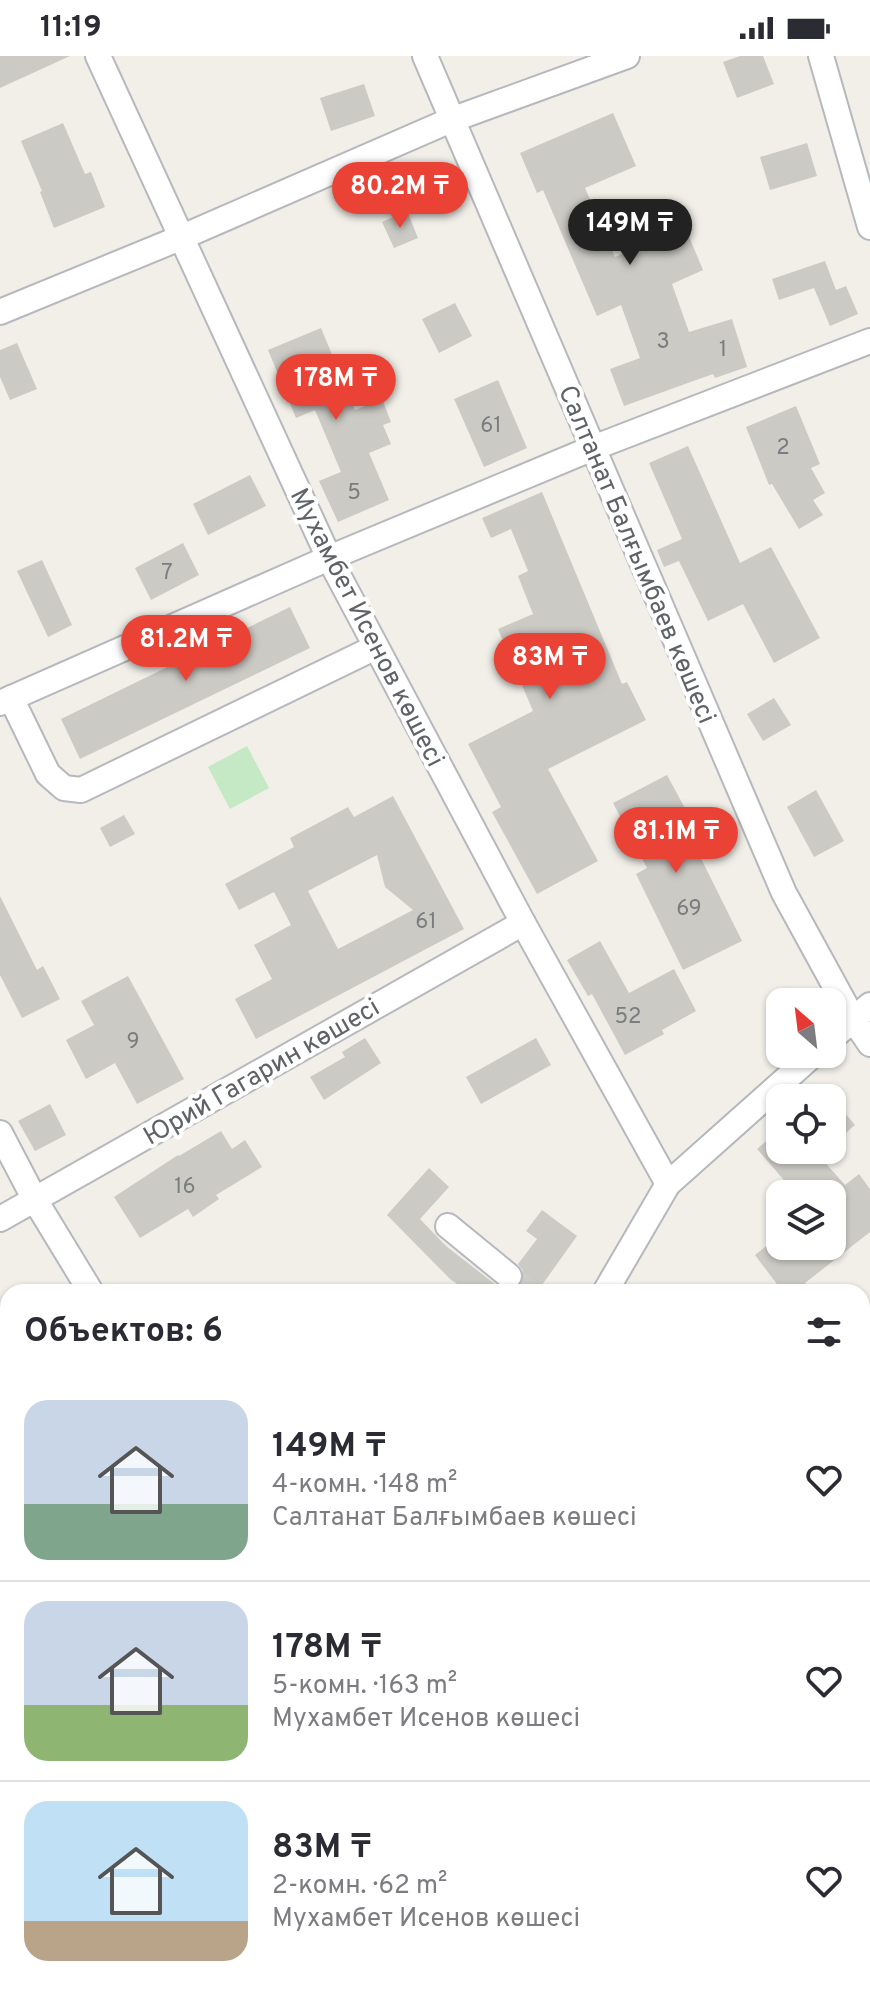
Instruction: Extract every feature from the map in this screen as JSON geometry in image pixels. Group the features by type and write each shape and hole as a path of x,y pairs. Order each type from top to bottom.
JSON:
{"street":[{"name":"Мухамбет Исенов көшесі","path":"98,56 329,558 523,923 668,1184"},
{"name":"Салтанат Балғымбаев көшесі","path":"425,56 784,893 862,1012 870,1044"},
{"path":"0,312 180,238 451,120 627,56"},
{"path":"821,56 861,160 870,227"},
{"path":"376,647 81,790 64,788 48,774 6,701 329,558 593,448 870,341"},
{"name":"Юрий Гагарин көшесі","path":"0,1219 523,923"},
{"path":"846,1026 862,1012"},
{"path":"610,1284 668,1184 798,1068"},
{"path":"0,1133 35,1200 86,1284"},
{"path":"448,1226 509,1276"}],"green space":[{"path":"247,746 269,788 230,809 208,767"}],"building":[{"path":"0,56 70,56 0,88"},
{"path":"740,56 763,56 774,84 737,98 723,62"},
{"path":"364,84 375,116 331,131 320,98"},
{"path":"613,113 636,166 585,188 615,257 685,227 703,270 672,284 689,332 732,319 747,367 715,378 713,374 624,406 610,369 640,358 621,305 597,316 543,190 537,193 520,153"},
{"path":"63,123 85,174 91,172 105,207 54,228 21,141"},
{"path":"807,143 817,176 770,190 760,157"},
{"path":"407,211 418,238 394,248 382,222"},
{"path":"825,261 836,290 846,286 858,314 830,326 814,288 779,300 772,279"},
{"path":"455,303 472,336 439,353 422,319"},
{"path":"321,328 355,410 382,399 391,422 383,425 391,444 369,453 389,500 338,522 319,481 341,472 315,410 296,418 268,350"},
{"path":"17,343 37,389 10,400 0,377 0,350"},
{"path":"498,380 527,448 484,467 454,399"},
{"path":"796,406 820,464 811,468 825,493 813,500 823,515 799,529 772,484 769,485 746,427"},
{"path":"688,446 740,563 771,547 820,638 774,663 743,604 708,621 679,561 664,567 657,550 682,539 649,463"},
{"path":"250,475 266,506 208,535 193,504"},
{"path":"542,492 622,684 627,682 646,720 548,769 598,861 537,894 492,812 501,807 468,744 533,711 498,629 533,614 518,576 528,571 511,529 491,538 482,518"},
{"path":"183,543 199,575 151,600 135,568"},
{"path":"42,560 72,625 48,637 17,571"},
{"path":"290,607 310,648 80,759 61,719"},
{"path":"774,698 791,725 763,741 747,714"},
{"path":"667,775 687,812 680,816 742,941 683,970 636,874 647,868 613,803"},
{"path":"816,790 844,841 814,857 787,807"},
{"path":"393,796 464,929 256,1039 235,999 272,979 254,945 291,925 274,892 239,910 225,884 294,847 290,838 348,807 354,817","holes":["377,855 385,887 413,910 338,949 308,891"]},
{"path":"124,815 135,834 110,847 100,828"},
{"path":"0,896 37,970 43,966 60,999 22,1018 0,975"},
{"path":"600,941 629,993 674,969 696,1011 662,1030 664,1034 625,1055 592,994 588,996 567,960"},
{"path":"128,976 184,1079 137,1104 115,1063 86,1079 66,1040 94,1025 81,1001"},
{"path":"365,1038 381,1063 324,1100 310,1077 345,1057 342,1052"},
{"path":"536,1038 551,1065 481,1104 466,1077"},
{"path":"50,1104 66,1135 35,1151 18,1121"},
{"path":"846,1114 855,1125 846,1133"},
{"path":"221,1131 232,1149 245,1140 262,1167 216,1195 219,1199 193,1217 188,1209 140,1238 114,1197"},
{"path":"766,1141 766,1159 757,1149"},
{"path":"770,1164 826,1164 841,1180 784,1180"},
{"path":"429,1168 449,1187 420,1219 446,1246 495,1284 457,1284 387,1215"},
{"path":"859,1174 870,1189 870,1232 846,1251 846,1184"},
{"path":"542,1210 577,1236 543,1284 521,1284 523,1271 518,1264 537,1239 526,1231"},
{"path":"766,1246 766,1260 834,1260 806,1284 777,1284 755,1255"}],"tunnel":[{"path":"509,1276 519,1284"}]}
